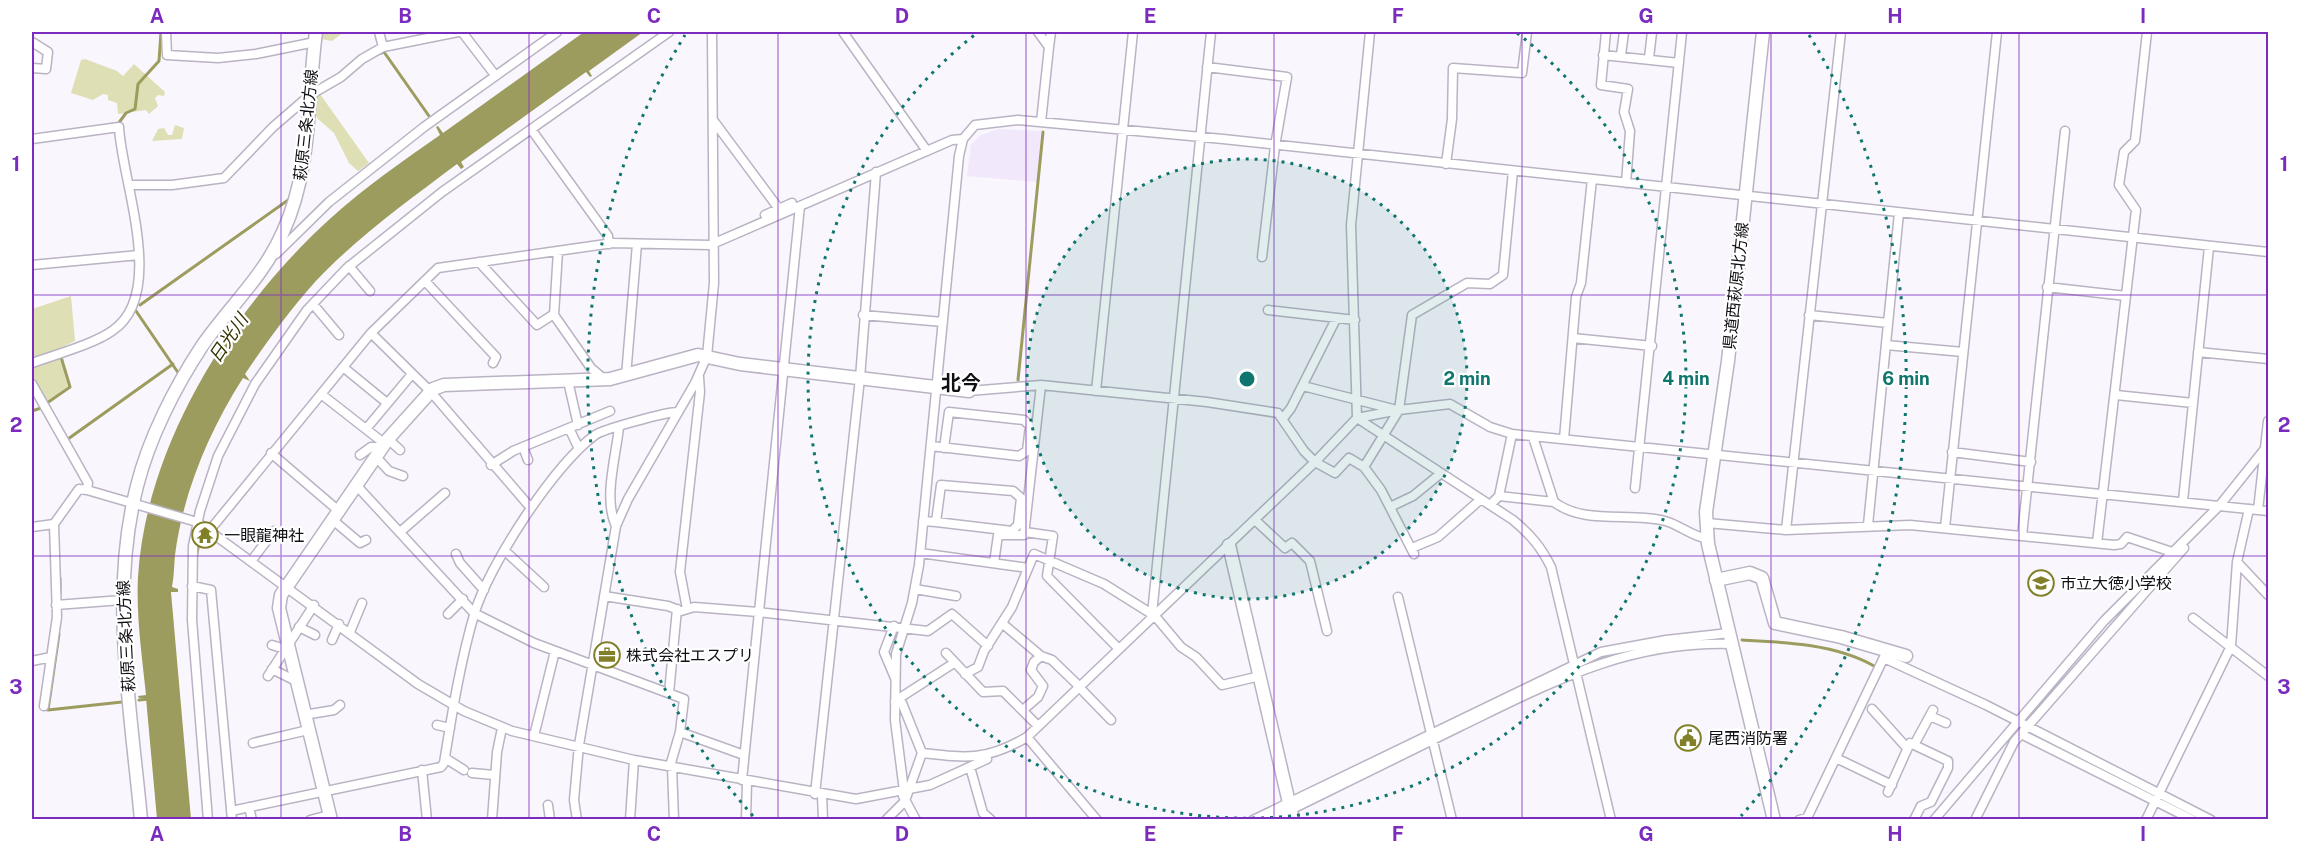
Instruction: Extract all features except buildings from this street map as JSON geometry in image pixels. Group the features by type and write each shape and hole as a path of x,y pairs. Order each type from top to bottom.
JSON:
{"main road":[{"name":"県道西萩原北方線","path":"1763,32 1746,197 1707,523 1716,580 1774,819"},
{"name":"萩原三条北方線","path":"141,819 122,600 126,547 147,455 174,396 202,347 263,269 282,234 303,178 315,37"},
{"path":"330,817 286,647 279,608 286,585 337,517 383,447 430,392 444,385 468,383 604,380 626,376 684,357 706,356 783,369 969,391"},
{"path":"1229,545 1290,808"},
{"path":"1716,580 1750,573 1762,578 1775,623 1841,637 1886,654 1906,656"}],"street":[{"path":"166,32 167,55 218,58 256,54 315,37"},
{"path":"379,32 383,47"},
{"path":"130,185 172,185 224,178 273,127 310,95 383,47 460,32 495,75"},
{"path":"263,269 329,201 495,75 557,32"},
{"path":"208,819 192,620 193,546 197,522 218,456 255,384 313,304 349,267 442,192 669,32"},
{"path":"577,819 574,800 579,746 616,526 628,499 699,375 706,356 714,283 712,32"},
{"path":"843,32 926,149"},
{"path":"1038,32 1049,47"},
{"path":"1041,122 1051,32"},
{"path":"1096,391 1133,32"},
{"path":"1154,615 1173,399 1211,32"},
{"path":"1357,418 1352,225 1370,32"},
{"path":"1446,164 1452,119 1453,68 1521,73 1527,32"},
{"path":"1606,32 1601,85 1628,89 1624,112 1630,131 1626,183"},
{"path":"1621,55 1624,32"},
{"path":"1649,58 1652,32"},
{"path":"1635,488 1652,346 1682,32"},
{"path":"1786,530 1841,32"},
{"path":"1944,528 1997,32"},
{"path":"2097,543 2105,494 2131,238 2136,210 2119,185 2124,152 2135,141 2147,32"},
{"path":"32,42 48,52 49,56 46,69 32,68"},
{"path":"1604,55 1621,55 1679,63"},
{"path":"1208,67 1287,77 1275,146 1262,257"},
{"path":"713,120 781,211"},
{"path":"916,819 905,801 895,701 896,654 915,589 920,553 955,183 963,139 975,125 1041,122 2268,252"},
{"path":"32,139 119,127 130,185 139,255 134,306 123,323 111,333 32,363"},
{"path":"531,129 608,236 609,244"},
{"path":"2022,536 2065,131"},
{"path":"210,530 371,333 438,268 609,244 710,245 714,240 926,149 952,140 963,139"},
{"path":"781,211 801,206 926,149"},
{"path":"1364,467 1400,410 1412,315 1467,283 1490,284 1503,275 1513,171"},
{"path":"823,819 819,794 833,620 860,378 863,315 876,172"},
{"path":"1564,439 1573,338 1592,179"},
{"path":"746,819 744,755 801,206"},
{"path":"1868,525 1899,213"},
{"path":"626,376 637,244"},
{"path":"2183,501 2209,247"},
{"path":"558,251 554,314 591,368 604,380"},
{"path":"32,265 139,255"},
{"path":"479,262 537,325 554,314"},
{"path":"349,267 370,291"},
{"path":"425,281 496,357 493,363"},
{"path":"2047,287 2126,296"},
{"path":"313,304 339,335"},
{"path":"1268,310 1355,320"},
{"path":"863,315 943,322"},
{"path":"1809,315 1888,323"},
{"path":"1284,417 1303,386 1336,319"},
{"path":"371,333 430,392 491,465 531,508"},
{"path":"1573,338 1652,346"},
{"path":"1886,345 1963,352"},
{"path":"2198,352 2268,358"},
{"path":"343,367 387,403"},
{"path":"366,429 412,374"},
{"path":"687,609 680,572 700,392 699,375"},
{"path":"568,381 573,426 579,448"},
{"path":"32,384 88,483 87,490"},
{"path":"994,563 998,535 1018,537 1024,535 1025,532 1041,385"},
{"path":"969,391 1041,385 1278,413 1284,417 1304,451 1315,462 1335,472 1348,458 1364,467 1390,507 1413,551 1438,537 1481,499"},
{"path":"1303,386 1400,410"},
{"path":"321,394 366,429 383,447 389,471 403,476"},
{"path":"2116,395 2193,403"},
{"path":"45,706 56,605 54,524 79,489 197,522 314,605 418,684 453,705 502,728 634,760 819,794 864,799 930,785 1005,750 1027,737 1315,462 1357,418 1450,404 1490,427 1512,434 1533,437 2268,511"},
{"path":"491,465 523,447 610,411"},
{"path":"192,586 211,590 231,815 249,807 441,766 445,758 453,705 474,613 505,551 531,508 579,448 603,430 678,411"},
{"path":"931,446 944,448 1019,456 1027,451 1030,426 1024,420 949,412 944,448"},
{"path":"1357,418 1382,437 1490,505 1534,538 1544,552 1551,567 1611,819"},
{"path":"2146,819 2231,646 2237,562 2254,509 2267,447 2268,421"},
{"path":"616,526 611,513 611,496 619,427"},
{"path":"1490,505 1499,496 1512,434"},
{"path":"1533,437 1554,502"},
{"path":"360,455 371,447 400,450"},
{"path":"523,447 528,460"},
{"path":"1975,819 2014,742 2222,505 2267,447"},
{"path":"1952,452 2031,462"},
{"path":"271,453 337,517 360,543 366,540"},
{"path":"1390,507 1413,496 1440,474"},
{"path":"923,520 936,522 1012,531 1018,525 1021,498 1013,491 941,485 936,522"},
{"path":"357,486 474,613 555,651 684,699 680,732 671,767 674,819"},
{"path":"400,532 445,493"},
{"path":"1499,496 1554,502 1580,513 1668,522 1695,537 1708,539"},
{"path":"1934,819 2104,621 2222,505"},
{"path":"1255,520 1285,548 1292,543 1311,561 1327,631"},
{"path":"1707,523 1786,530 1868,525 1944,528 2121,544 2127,537 2172,552"},
{"path":"32,527 54,524"},
{"path":"252,560 274,531"},
{"path":"1025,532 1053,536 1047,576 1119,649"},
{"path":"505,551 543,587"},
{"path":"920,553 1028,568"},
{"path":"456,554 460,563 484,590"},
{"path":"965,674 978,667 988,646 1003,624 1034,554 1104,584 1154,615 1181,647 1204,664 1222,685 1260,676"},
{"path":"2237,562 2268,595"},
{"path":"915,589 956,596"},
{"path":"604,596 677,609 694,607 758,612 928,631 952,614 988,646"},
{"path":"1398,597 1452,819"},
{"path":"448,614 463,599"},
{"path":"56,605 122,600"},
{"path":"350,632 362,603"},
{"path":"296,681 270,672 314,605"},
{"path":"669,693 677,609"},
{"path":"2193,618 2268,676"},
{"path":"332,640 339,624"},
{"path":"1003,624 1041,656 1052,660 1111,720"},
{"path":"894,626 884,652 895,679"},
{"path":"299,627 315,635"},
{"path":"1270,819 1432,736 1575,668 1601,652 1623,647 1730,639"},
{"path":"272,645 286,647"},
{"path":"534,736 555,651"},
{"path":"946,653 983,692 1003,691 1038,726"},
{"path":"1804,819 1886,654 2018,721 2193,819"},
{"path":"1023,710 1038,697 1043,686 1031,670 1034,662 1041,656"},
{"path":"32,661 51,657"},
{"path":"895,701 954,663"},
{"path":"895,701 902,703 922,753 905,790"},
{"path":"304,715 334,710 339,705"},
{"path":"1872,709 1911,746 1948,761 1948,768 1931,802 1921,806 1914,819"},
{"path":"1836,758 1890,788 1911,746 1932,713 1946,723"},
{"path":"437,725 450,728"},
{"path":"492,819 495,775 502,728"},
{"path":"253,742 308,730"},
{"path":"680,732 744,755"},
{"path":"2021,734 2157,798 2211,819"},
{"path":"1027,737 1097,819"},
{"path":"922,753 968,758 986,757 1005,750"},
{"path":"445,758 468,772 495,775"},
{"path":"630,819 634,760"},
{"path":"969,767 982,813 991,819"},
{"path":"422,770 427,819"},
{"path":"886,819 905,801"},
{"path":"548,805 550,819"},
{"path":"249,807 252,819"},
{"path":"1253,819 1290,808"},
{"path":"310,819 330,817"}],"shaded area":[{"path":"998,129 1041,131 1037,182 967,176 971,144 981,135"}],"green space":[{"path":"321,32 344,32 332,41 321,39"},
{"path":"85,59 117,71 123,76 134,64 165,92 164,96 158,95 155,98 158,106 149,114 146,110 118,114 117,103 108,100 108,95 103,94 93,100 71,93 81,60"},
{"path":"320,94 369,163 358,171 349,163 334,133 318,119 314,112 314,100"},
{"path":"175,125 184,128 182,139 152,141 158,129 164,128 168,135 172,135"},
{"path":"71,296 75,341 32,361 32,309"},
{"path":"59,356 68,386 46,402 32,375 32,365"}],"water":[{"name":"日光川","path":"584,32 643,32 589,71 592,76 590,77 586,72 461,162 464,167 461,169 457,164 383,220 348,250 315,282 278,327 245,374 250,381 243,378 219,419 199,463 184,509 175,555 172,587 178,589 178,592 171,592 191,819 157,819 146,698 138,696 146,695 139,621 138,577 145,527 158,477 177,427 201,380 230,334 261,292 296,252 332,217 398,164 440,135 436,127 438,126 443,133"}],"waterway":[{"path":"118,124 126,113 135,109 138,84 159,61 161,32"},
{"path":"378,54 384,52 429,116"},
{"path":"1018,380 1043,132"},
{"path":"140,305 291,198"},
{"path":"136,311 179,374"},
{"path":"47,403 70,387 61,357"},
{"path":"68,439 173,364"},
{"path":"32,411 41,408"},
{"path":"196,559 200,537"},
{"path":"60,578 60,593"},
{"path":"59,634 48,710 122,702"},
{"path":"1700,640 1716,639"},
{"path":"1742,640 1792,643 1827,649 1874,666"},
{"path":"1578,668 1622,652"},
{"path":"139,700 149,699"}],"place":[{"name":"一眼龍神社","path":"205,535"},
{"name":"市立大徳小学校","path":"2041,583"},
{"name":"株式会社エスプリ","path":"607,655"},
{"name":"尾西消防署","path":"1688,738"}],"district":[{"name":"北今","path":"961,383"}]}
